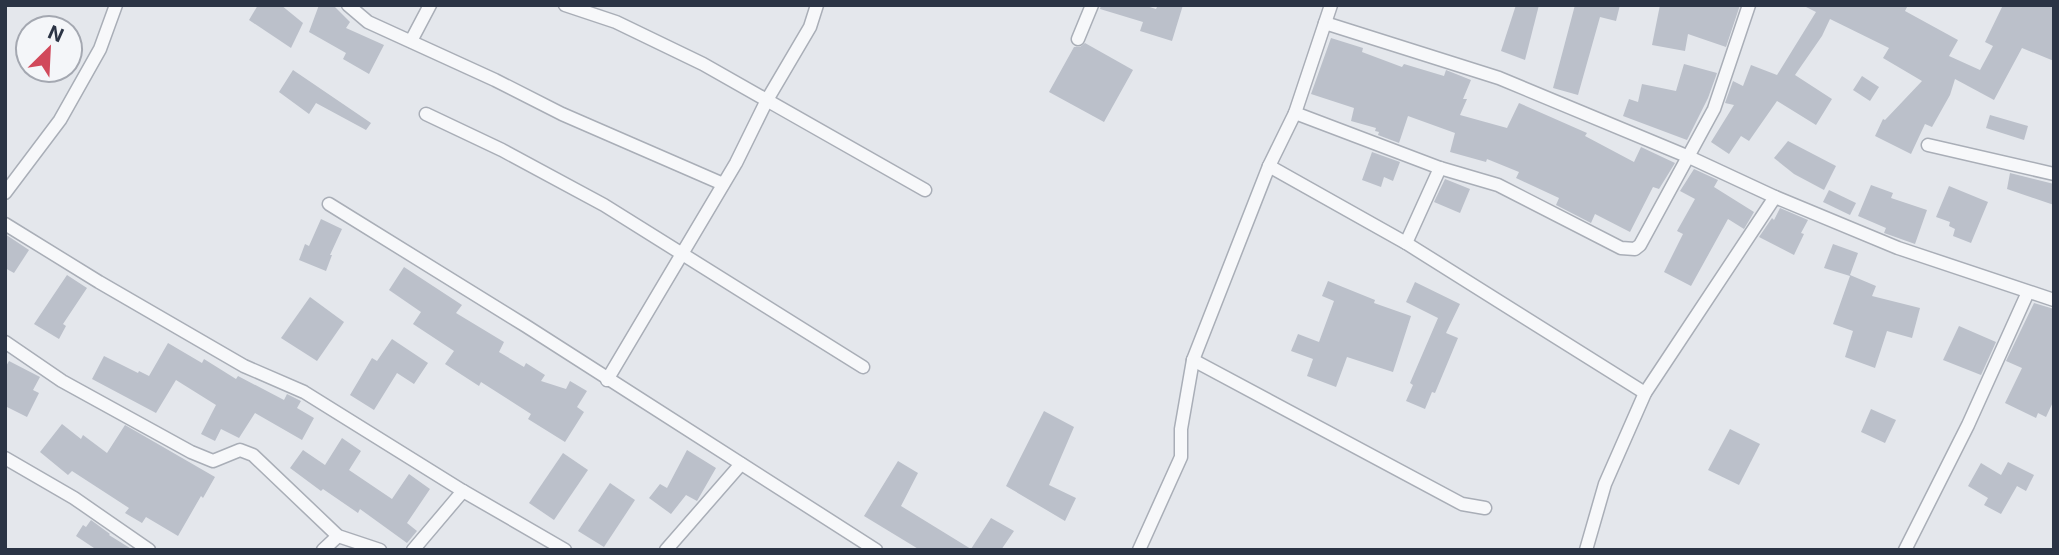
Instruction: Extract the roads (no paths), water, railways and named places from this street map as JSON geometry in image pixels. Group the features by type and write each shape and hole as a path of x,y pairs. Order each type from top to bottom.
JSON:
{"street":[{"path":"5,193 60,120 100,49 116,5"},
{"path":"348,5 368,22 562,114 723,184"},
{"path":"411,41 430,5"},
{"path":"565,5 616,22 703,64 925,190"},
{"path":"607,380 723,184 767,100 810,27 817,5"},
{"path":"1078,39 1092,5"},
{"path":"1139,550 1181,457 1181,429 1193,360 1269,166 1295,113 1331,5"},
{"path":"1295,113 1440,168 1498,185 1629,250 1640,245 1717,103 1749,5"},
{"path":"1325,23 1499,78 1898,248 2054,300"},
{"path":"426,114 502,150 604,205 863,367"},
{"path":"1928,145 2054,174"},
{"path":"1269,166 1406,243 1645,393"},
{"path":"1406,243 1440,168"},
{"path":"1586,550 1605,484 1645,393 1775,197"},
{"path":"329,204 527,326 607,380 876,550"},
{"path":"5,224 244,366 304,392 463,491 565,550"},
{"path":"1905,550 1968,425 2028,292"},
{"path":"5,342 62,381 202,457 213,461 240,450 253,455 338,536 380,550"},
{"path":"1193,360 1462,504 1485,508"},
{"path":"5,458 74,499 149,550"},
{"path":"666,550 741,464"},
{"path":"412,550 463,491"},
{"path":"323,550 338,536"}]}
